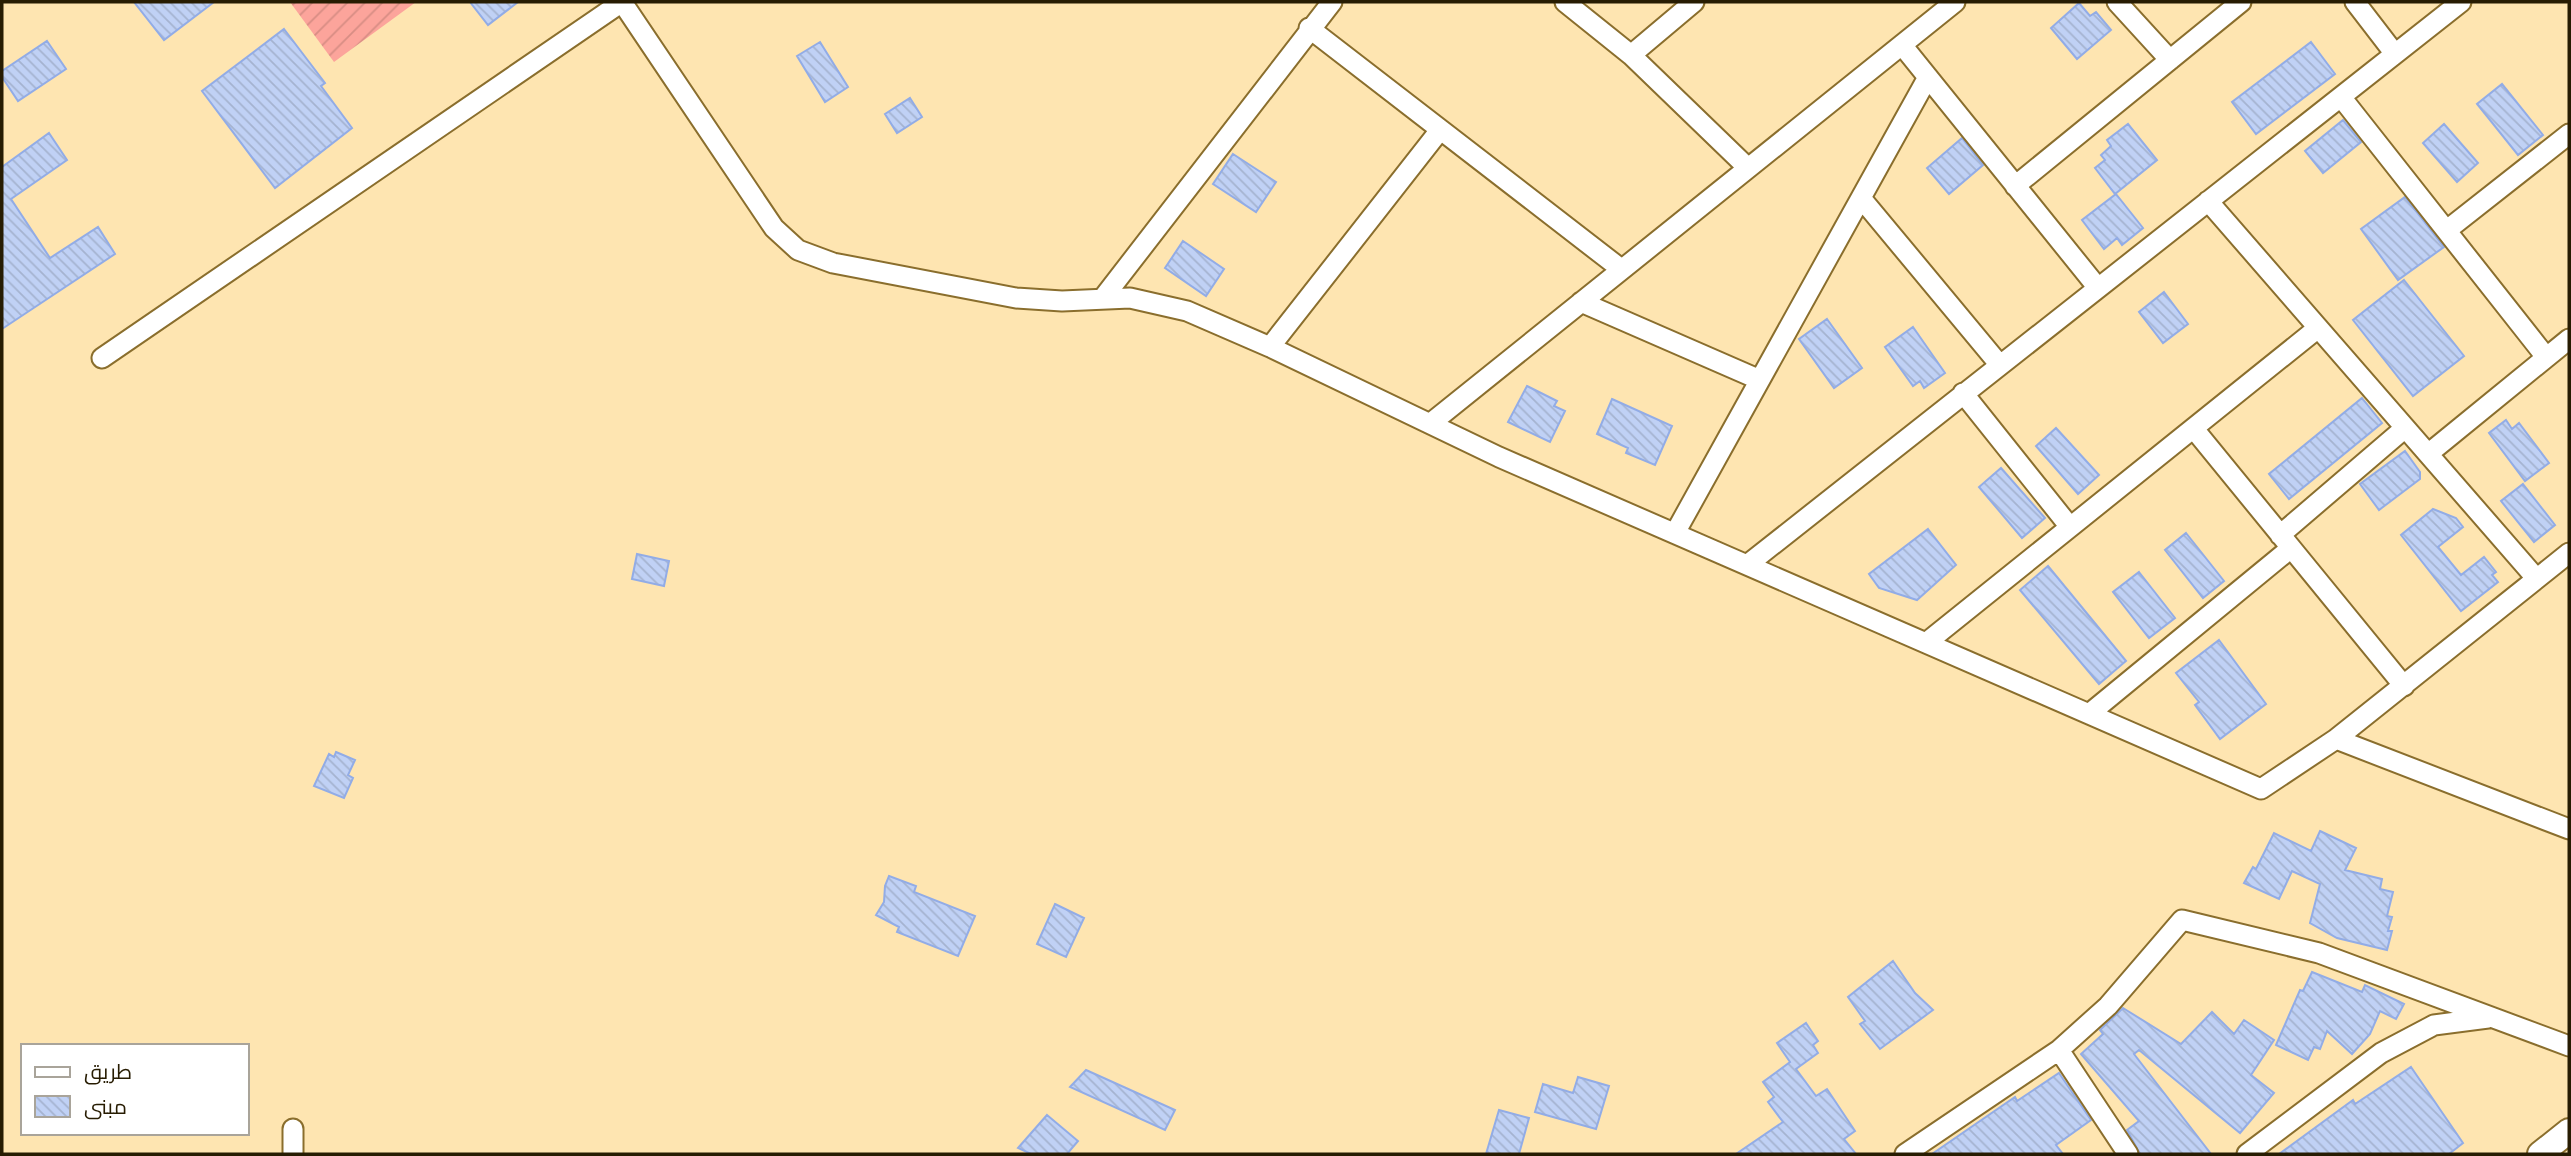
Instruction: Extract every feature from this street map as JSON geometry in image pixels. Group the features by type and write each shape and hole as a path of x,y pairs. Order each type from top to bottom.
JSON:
{"street":[{"path":"102,358 622,2 774,228 798,250 834,263 995,295 1038,300 1144,299 1171,306 1270,347 1499,457 2261,789 2336,739 2569,553"},
{"path":"1103,298 1309,28 1332,2"},
{"path":"1565,2 1632,55 1748,168"},
{"path":"1632,55 1694,2"},
{"path":"1432,423 1955,2"},
{"path":"2118,2 2170,60"},
{"path":"2015,186 2241,2"},
{"path":"2355,2 2395,54"},
{"path":"1747,565 2461,2"},
{"path":"1309,28 1621,269"},
{"path":"1902,45 2098,288"},
{"path":"1675,533 1928,77"},
{"path":"2341,97 2546,357"},
{"path":"1270,347 1440,130"},
{"path":"2447,230 2569,134"},
{"path":"1861,198 1999,365"},
{"path":"2208,201 2536,578"},
{"path":"1581,302 1760,380"},
{"path":"1926,643 2318,328"},
{"path":"2428,454 2569,339"},
{"path":"1963,393 2070,527"},
{"path":"2090,714 2286,542 2405,428"},
{"path":"2194,429 2404,686"},
{"path":"2336,739 2569,830"},
{"path":"1905,1154 1928,1148 2059,1050 2108,1006 2182,920 2319,953 2569,1046"},
{"path":"2247,1154 2381,1054 2434,1026 2489,1017"},
{"path":"2059,1050 2128,1154"},
{"path":"293,1129 293,1154"},
{"path":"2540,1154 2569,1131"}],"shaded area":[{"path":"290,2 416,2 334,62"}],"building":[{"path":"134,2 214,2 164,40"},
{"path":"470,2 518,2 488,25"},
{"path":"2079,3 2090,16 2096,12 2111,30 2077,59 2051,28"},
{"path":"284,29 325,83 321,86 352,128 275,188 202,91"},
{"path":"47,41 66,69 18,101 2,77 2,71"},
{"path":"820,42 848,87 825,102 797,56"},
{"path":"2311,42 2335,74 2256,134 2232,102"},
{"path":"2502,84 2543,135 2518,155 2477,104"},
{"path":"910,98 922,117 897,133 885,114"},
{"path":"2343,120 2361,142 2323,173 2305,151"},
{"path":"2128,124 2157,160 2115,194 2095,168 2105,160 2101,155 2111,146 2107,140"},
{"path":"2444,124 2478,163 2457,182 2423,143"},
{"path":"49,133 67,160 11,199 50,258 98,227 115,254 2,329 2,167"},
{"path":"1962,138 1983,165 1949,194 1927,168"},
{"path":"1233,154 1276,182 1256,212 1213,184"},
{"path":"2116,194 2143,228 2122,245 2117,238 2104,249 2082,220"},
{"path":"2405,197 2444,247 2398,280 2361,229"},
{"path":"1183,241 1224,269 1206,296 1165,268"},
{"path":"2404,280 2464,356 2413,396 2353,320"},
{"path":"2164,292 2188,324 2163,343 2139,312"},
{"path":"1827,319 1862,368 1834,388 1799,339"},
{"path":"1913,327 1945,373 1924,388 1920,381 1913,386 1885,347"},
{"path":"1527,386 1557,401 1554,406 1565,411 1550,442 1508,422"},
{"path":"2362,398 2382,423 2289,499 2269,474"},
{"path":"1612,399 1672,426 1655,465 1626,453 1628,448 1597,434"},
{"path":"2506,420 2512,429 2519,423 2549,463 2525,481 2489,433"},
{"path":"2056,428 2099,475 2078,494 2036,446"},
{"path":"2405,451 2420,472 2420,479 2379,510 2360,484"},
{"path":"2001,468 2045,518 2022,538 1979,487"},
{"path":"2523,484 2555,525 2534,542 2501,501"},
{"path":"2433,509 2456,518 2463,527 2438,547 2461,575 2484,557 2496,572 2492,575 2498,582 2461,611 2401,535"},
{"path":"1928,529 1956,565 1917,600 1879,588 1869,574"},
{"path":"2186,533 2224,581 2203,598 2165,550"},
{"path":"637,554 669,561 664,586 632,579"},
{"path":"2048,566 2126,661 2099,684 2020,590"},
{"path":"2139,572 2175,618 2149,638 2113,592"},
{"path":"2219,640 2266,704 2220,739 2195,705 2199,702 2176,673"},
{"path":"336,752 355,760 348,775 353,778 344,798 314,786 329,754 334,757"},
{"path":"2320,831 2356,848 2345,870 2382,879 2380,889 2393,892 2387,916 2392,917 2388,931 2392,931 2387,950 2337,938 2310,923 2320,884 2292,871 2279,899 2244,883 2253,867 2256,869 2274,833 2311,851"},
{"path":"889,876 916,886 914,892 975,916 958,956 897,932 899,927 876,915 884,902"},
{"path":"1055,904 1084,918 1066,957 1037,944"},
{"path":"1893,961 1915,993 1933,1010 1880,1049 1860,1024 1865,1021 1848,997"},
{"path":"2312,972 2362,992 2365,985 2404,1004 2396,1019 2380,1011 2370,1034 2352,1054 2327,1031 2320,1049 2314,1047 2308,1060 2276,1045 2300,990 2303,991"},
{"path":"2123,1008 2181,1044 2212,1012 2234,1034 2244,1020 2274,1040 2251,1075 2274,1093 2240,1133 2139,1050 2134,1054 2211,1154 2140,1154 2127,1130 2139,1121 2081,1054 2103,1034 2100,1030"},
{"path":"1806,1023 1818,1041 1813,1045 1818,1053 1796,1069 1816,1096 1827,1089 1855,1131 1844,1139 1856,1154 1736,1154 1783,1122 1768,1102 1774,1097 1763,1082 1790,1062 1777,1043"},
{"path":"2411,1067 2463,1143 2449,1154 2279,1154 2353,1100 2355,1104"},
{"path":"1086,1070 1175,1110 1165,1130 1070,1087"},
{"path":"2059,1073 2091,1120 2056,1145 2063,1154 1932,1154 2015,1097 2017,1101"},
{"path":"1578,1077 1609,1086 1596,1129 1535,1112 1543,1084 1573,1093"},
{"path":"1499,1110 1529,1118 1519,1154 1486,1154"},
{"path":"1047,1115 1078,1141 1067,1154 1031,1154 1018,1148"}]}
